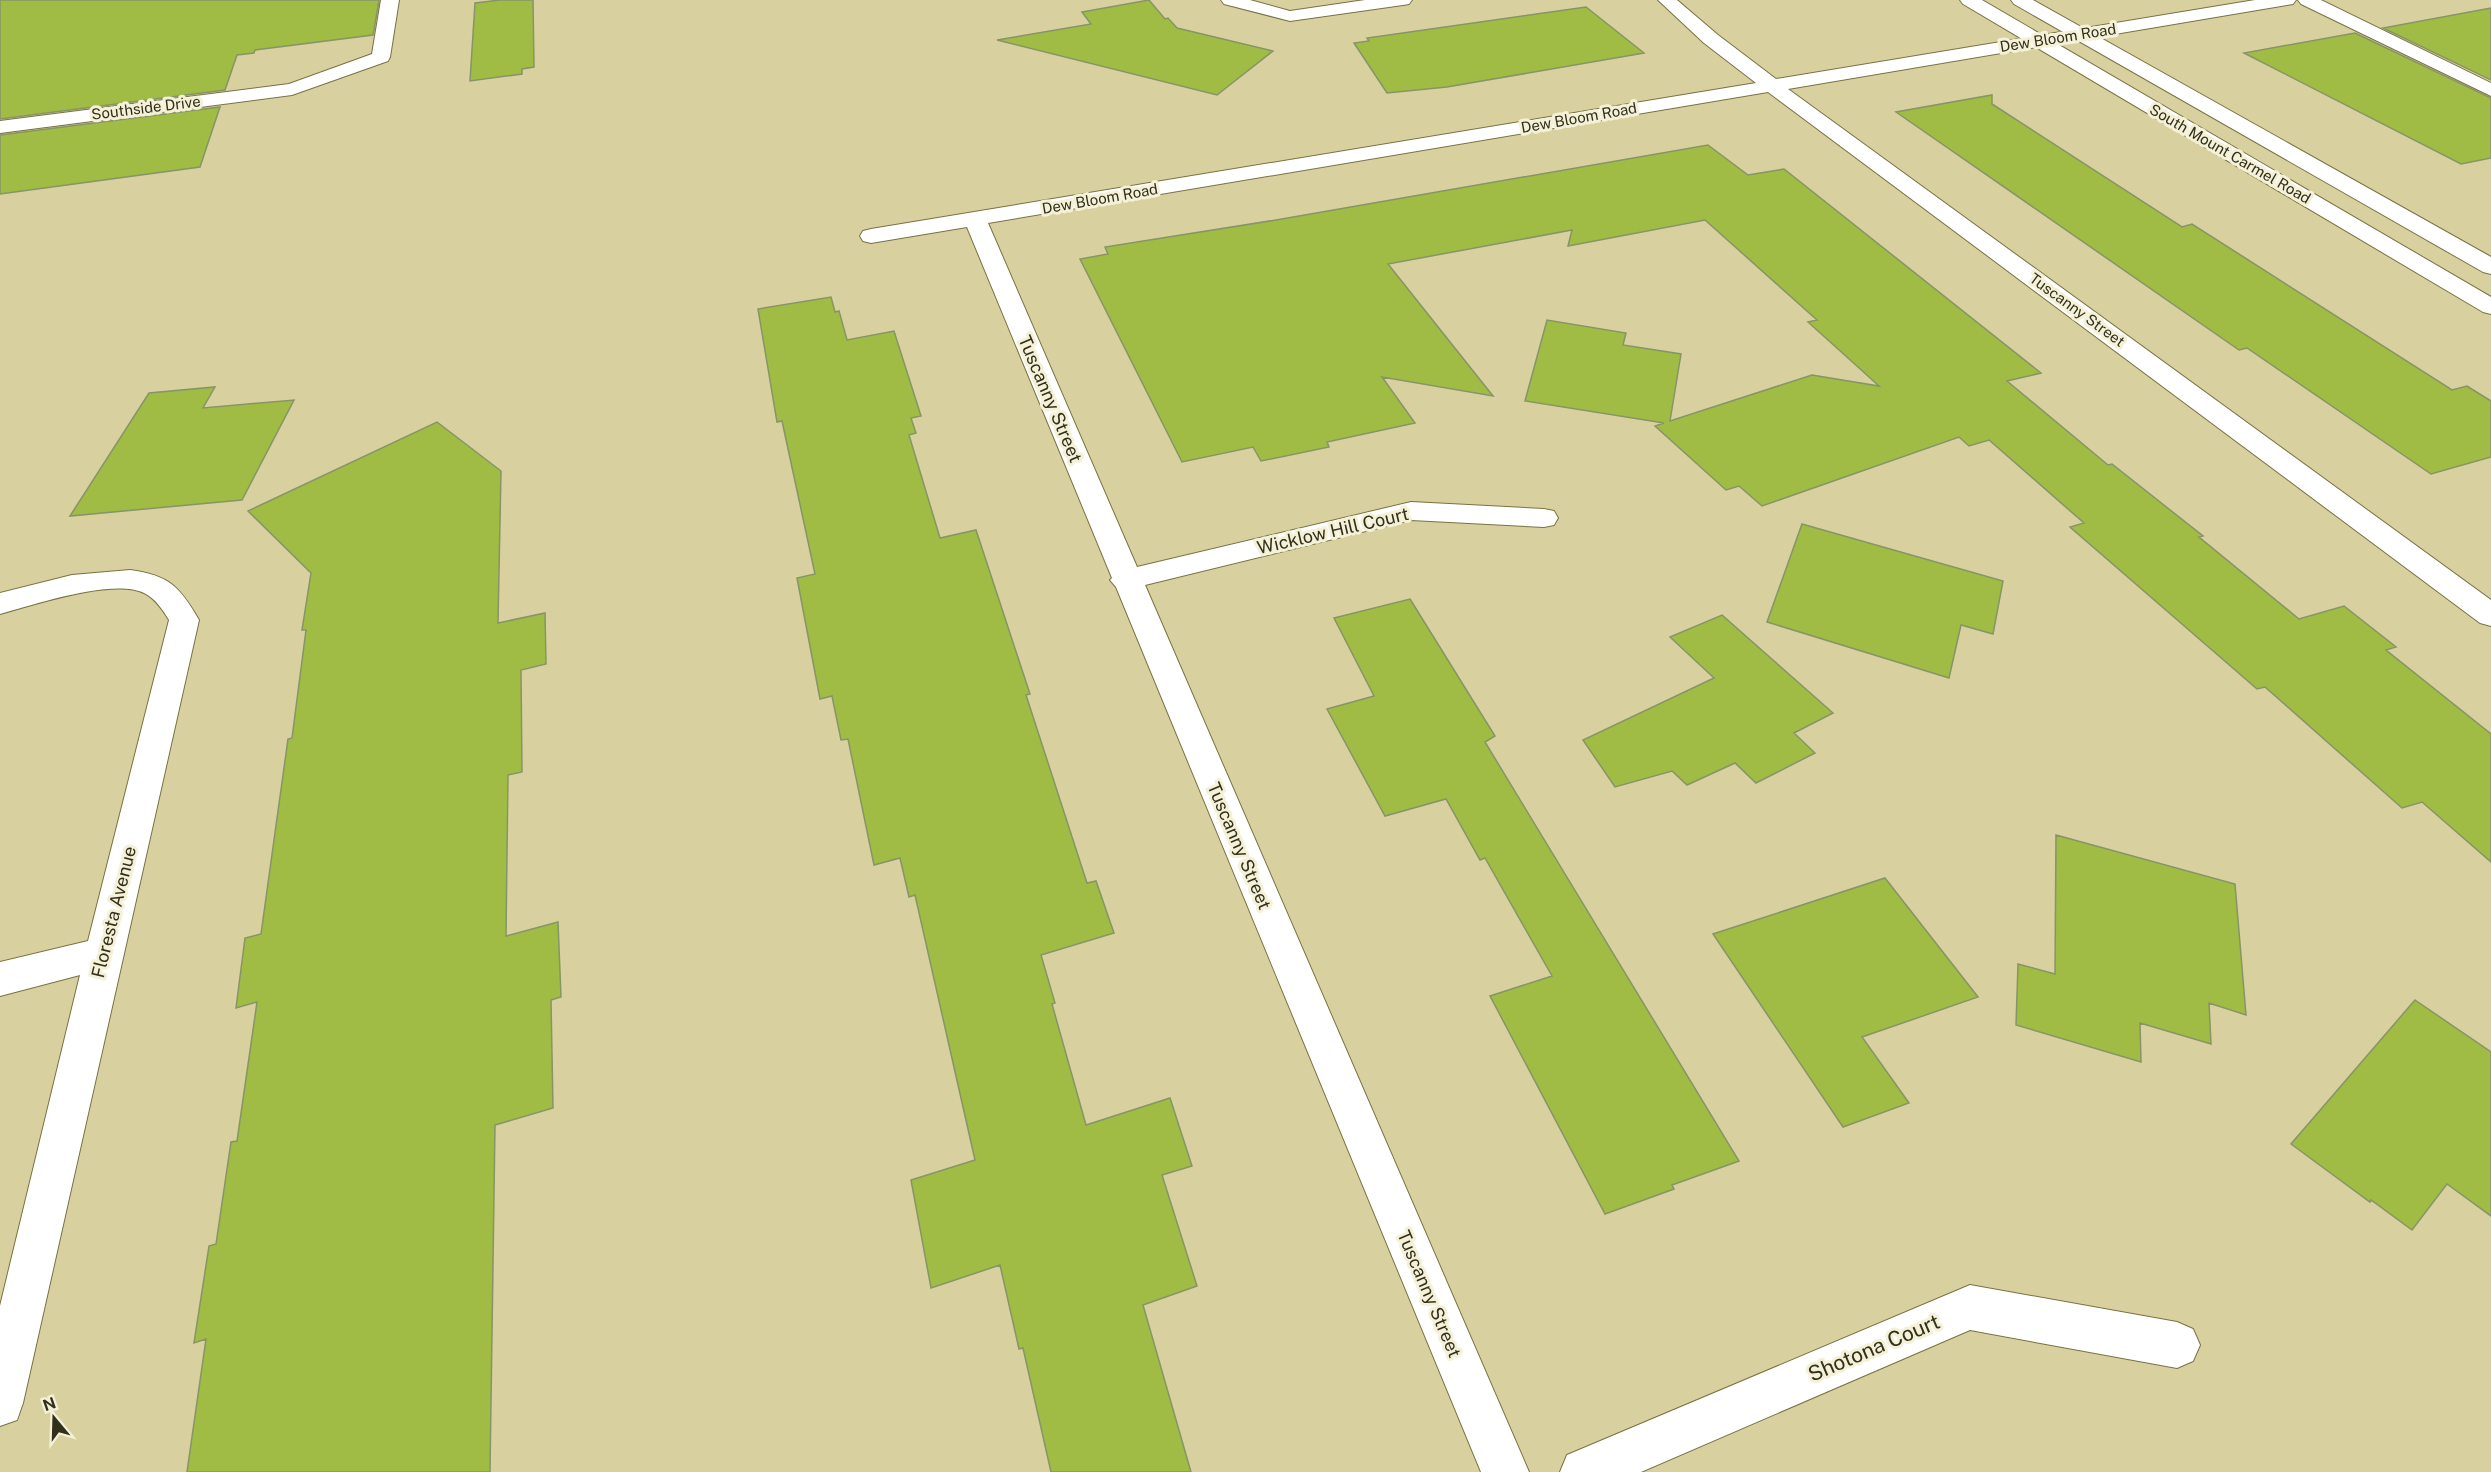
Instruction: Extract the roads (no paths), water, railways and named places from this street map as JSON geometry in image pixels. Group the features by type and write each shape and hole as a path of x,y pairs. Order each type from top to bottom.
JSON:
{"street":[{"name":"Southside Drive","path":"0,127 292,89 381,57 390,0"},
{"path":"1230,0 1290,16 1403,0"},
{"name":"Tuscanny Street","path":"1667,0 1711,39 1772,86 2491,615"},
{"name":"South Mount Carmel Road","path":"1969,0 2491,307"},
{"name":"South Mount Carmel Road","path":"2020,0 2078,35 2491,267"},
{"name":"Dew Bloom Road","path":"871,236 2287,0"},
{"path":"2307,0 2491,90"},
{"name":"Tuscanny Street","path":"975,220 1125,580 1505,1472"},
{"name":"Wicklow Hill Court","path":"1125,580 1411,511 1544,518"},
{"name":"Floresta Avenue","path":"0,604 46,589 104,581 147,582 171,598 184,620 0,1403"},
{"path":"0,979 104,953"},
{"name":"Shotona Court","path":"1584,1472 1970,1307 2177,1345"}]}
